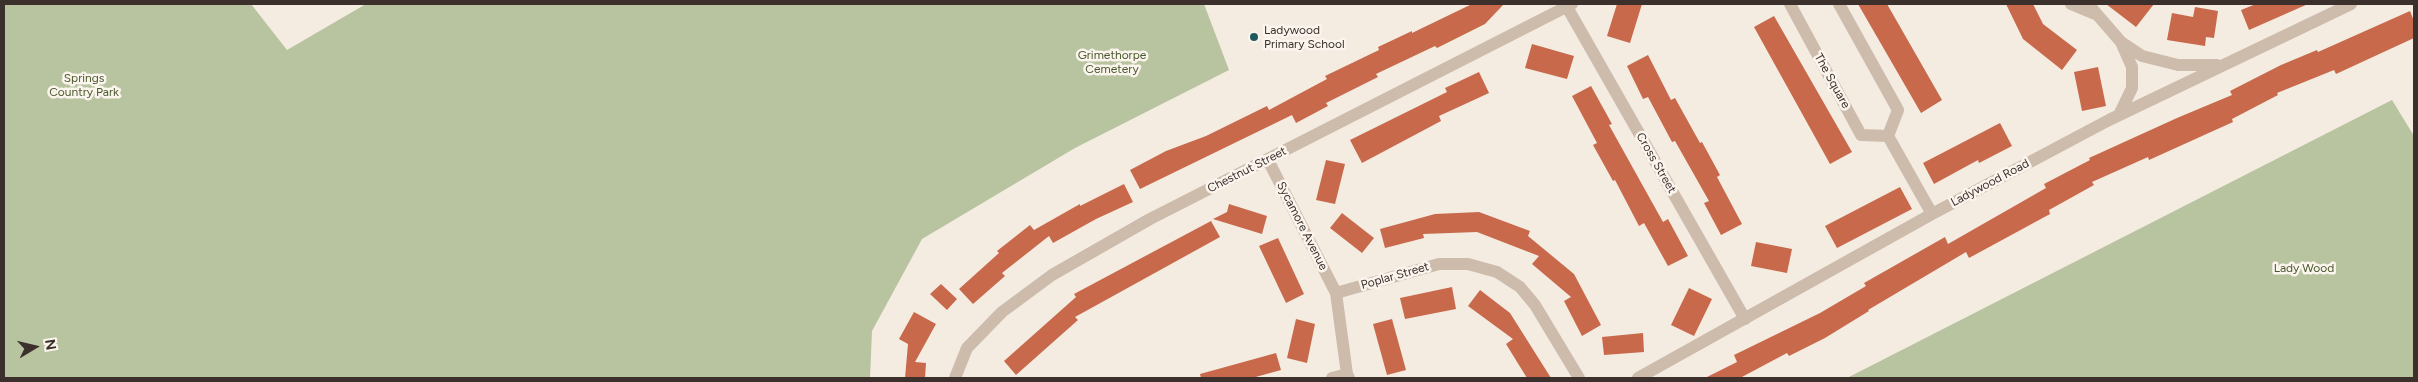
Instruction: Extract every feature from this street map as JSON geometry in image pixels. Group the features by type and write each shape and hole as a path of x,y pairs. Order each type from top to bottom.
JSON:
{"street":[{"name":"The Square","path":"1790,4 1862,135 1888,136"},
{"path":"1839,4 1898,110 1888,136 1932,214"},
{"path":"2071,4 2097,15"},
{"path":"2088,4 2121,42 2142,56 2178,65 2220,65"},
{"name":"Ladywood Road","path":"1638,378 1932,214 2119,115 2220,65 2351,4"},
{"name":"Chestnut Street","path":"955,378 967,348 1002,312 1052,275 1150,219 1570,5"},
{"name":"Cross Street","path":"1570,5 1745,318"},
{"path":"2119,115 2132,88 2132,67 2121,42"},
{"name":"Sycamore Avenue","path":"1268,160 1336,293 1348,376"},
{"name":"Poplar Street","path":"1336,293 1439,264 1468,264 1497,272 1520,287 1535,305 1579,378"},
{"path":"1332,378 1348,376"}],"green space":[{"path":"4,4 251,4 287,50 366,4 1204,4 1229,70 1075,148 922,239 872,331 870,378 4,378"},
{"name":"Lady Wood","path":"2392,100 2414,136 2414,378 1847,378"}],"building":[{"path":"1472,4 1504,4 1485,24 1437,48 1435,46 1376,74 1378,77 1326,103 1328,106 1296,123 1292,115 1140,189 1130,170 1166,151 1206,136 1267,106 1269,110 1327,79 1325,76 1379,50 1378,47"},
{"path":"1617,4 1642,4 1630,43 1607,36"},
{"path":"1858,4 1887,4 1942,100 1921,113"},
{"path":"2006,4 2033,4 2043,24 2077,50 2062,70 2023,39"},
{"path":"2106,4 2154,4 2136,27"},
{"path":"2256,4 2308,4 2249,30 2241,10"},
{"path":"2195,7 2218,11 2214,38 2206,37 2205,46 2167,40 2172,13 2193,17"},
{"path":"2410,11 2414,21 2414,38 2336,74 2334,70 2277,93 2278,95 2232,119 2233,122 2149,160 2148,157 2092,182 2094,185 2049,210 2050,214 1969,258 1966,252 1868,310 1825,338 1789,356 1787,353 1740,378 1705,378 1737,362 1734,355 1820,313 1866,286 1864,283 1945,237 1948,244 2046,188 2044,184 2090,160 2089,158 2232,95 2230,91 2281,65 2317,50 2318,52"},
{"path":"1774,16 1852,152 1830,164 1754,27"},
{"path":"1532,44 1574,56 1567,79 1525,68"},
{"path":"1648,55 1671,100 1675,98 1700,143 1702,142 1720,175 1717,177 1742,224 1721,235 1704,203 1709,201 1675,141 1672,142 1648,97 1643,99 1627,66"},
{"path":"2098,67 2106,106 2082,111 2074,72"},
{"path":"1479,72 1489,93 1439,116 1441,121 1362,163 1350,140 1447,92 1445,88"},
{"path":"1591,86 1612,124 1609,125 1663,222 1668,219 1688,256 1668,266 1644,223 1639,226 1615,180 1613,181 1593,145 1597,143 1572,96"},
{"path":"2000,123 2012,146 1979,163 1978,160 1934,184 1923,163"},
{"path":"1326,160 1345,164 1335,204 1316,200"},
{"path":"1124,184 1133,202 1096,219 1053,243 1049,236 1002,273 1005,276 973,304 959,289 999,253 997,251 1030,225 1034,230 1080,204 1080,206"},
{"path":"1900,187 1912,209 1837,248 1825,226"},
{"path":"1229,204 1267,216 1262,234 1213,219 1227,212"},
{"path":"1479,212 1530,231 1528,236 1574,274 1601,325 1582,336 1564,301 1571,297 1532,264 1539,256 1477,232 1423,234 1424,238 1385,248 1380,229 1435,214"},
{"path":"1342,213 1374,238 1362,253 1330,228"},
{"path":"1211,221 1220,237 1075,317 1078,320 1016,375 1004,361 1076,297 1074,294"},
{"path":"1278,238 1304,294 1286,303 1259,246"},
{"path":"1756,242 1792,249 1787,273 1751,266"},
{"path":"941,284 957,299 947,310 930,294"},
{"path":"1452,287 1456,309 1405,319 1400,298"},
{"path":"1689,288 1712,299 1694,336 1671,325"},
{"path":"1480,290 1510,313 1551,378 1527,378 1506,344 1513,339 1468,306"},
{"path":"914,312 936,324 915,362 926,363 925,378 905,378 908,344 899,339"},
{"path":"1296,319 1315,324 1307,363 1287,358"},
{"path":"1392,319 1406,370 1387,375 1373,324"},
{"path":"1643,333 1644,352 1604,355 1602,337"},
{"path":"1276,353 1281,370 1252,378 1201,378 1200,374"}],"place":[{"name":"Ladywood Primary School","path":"1254,37"}],"park label":[{"name":"Grimethorpe Cemetery","path":"1112,62"},
{"name":"Springs Country Park","path":"84,85"}]}
